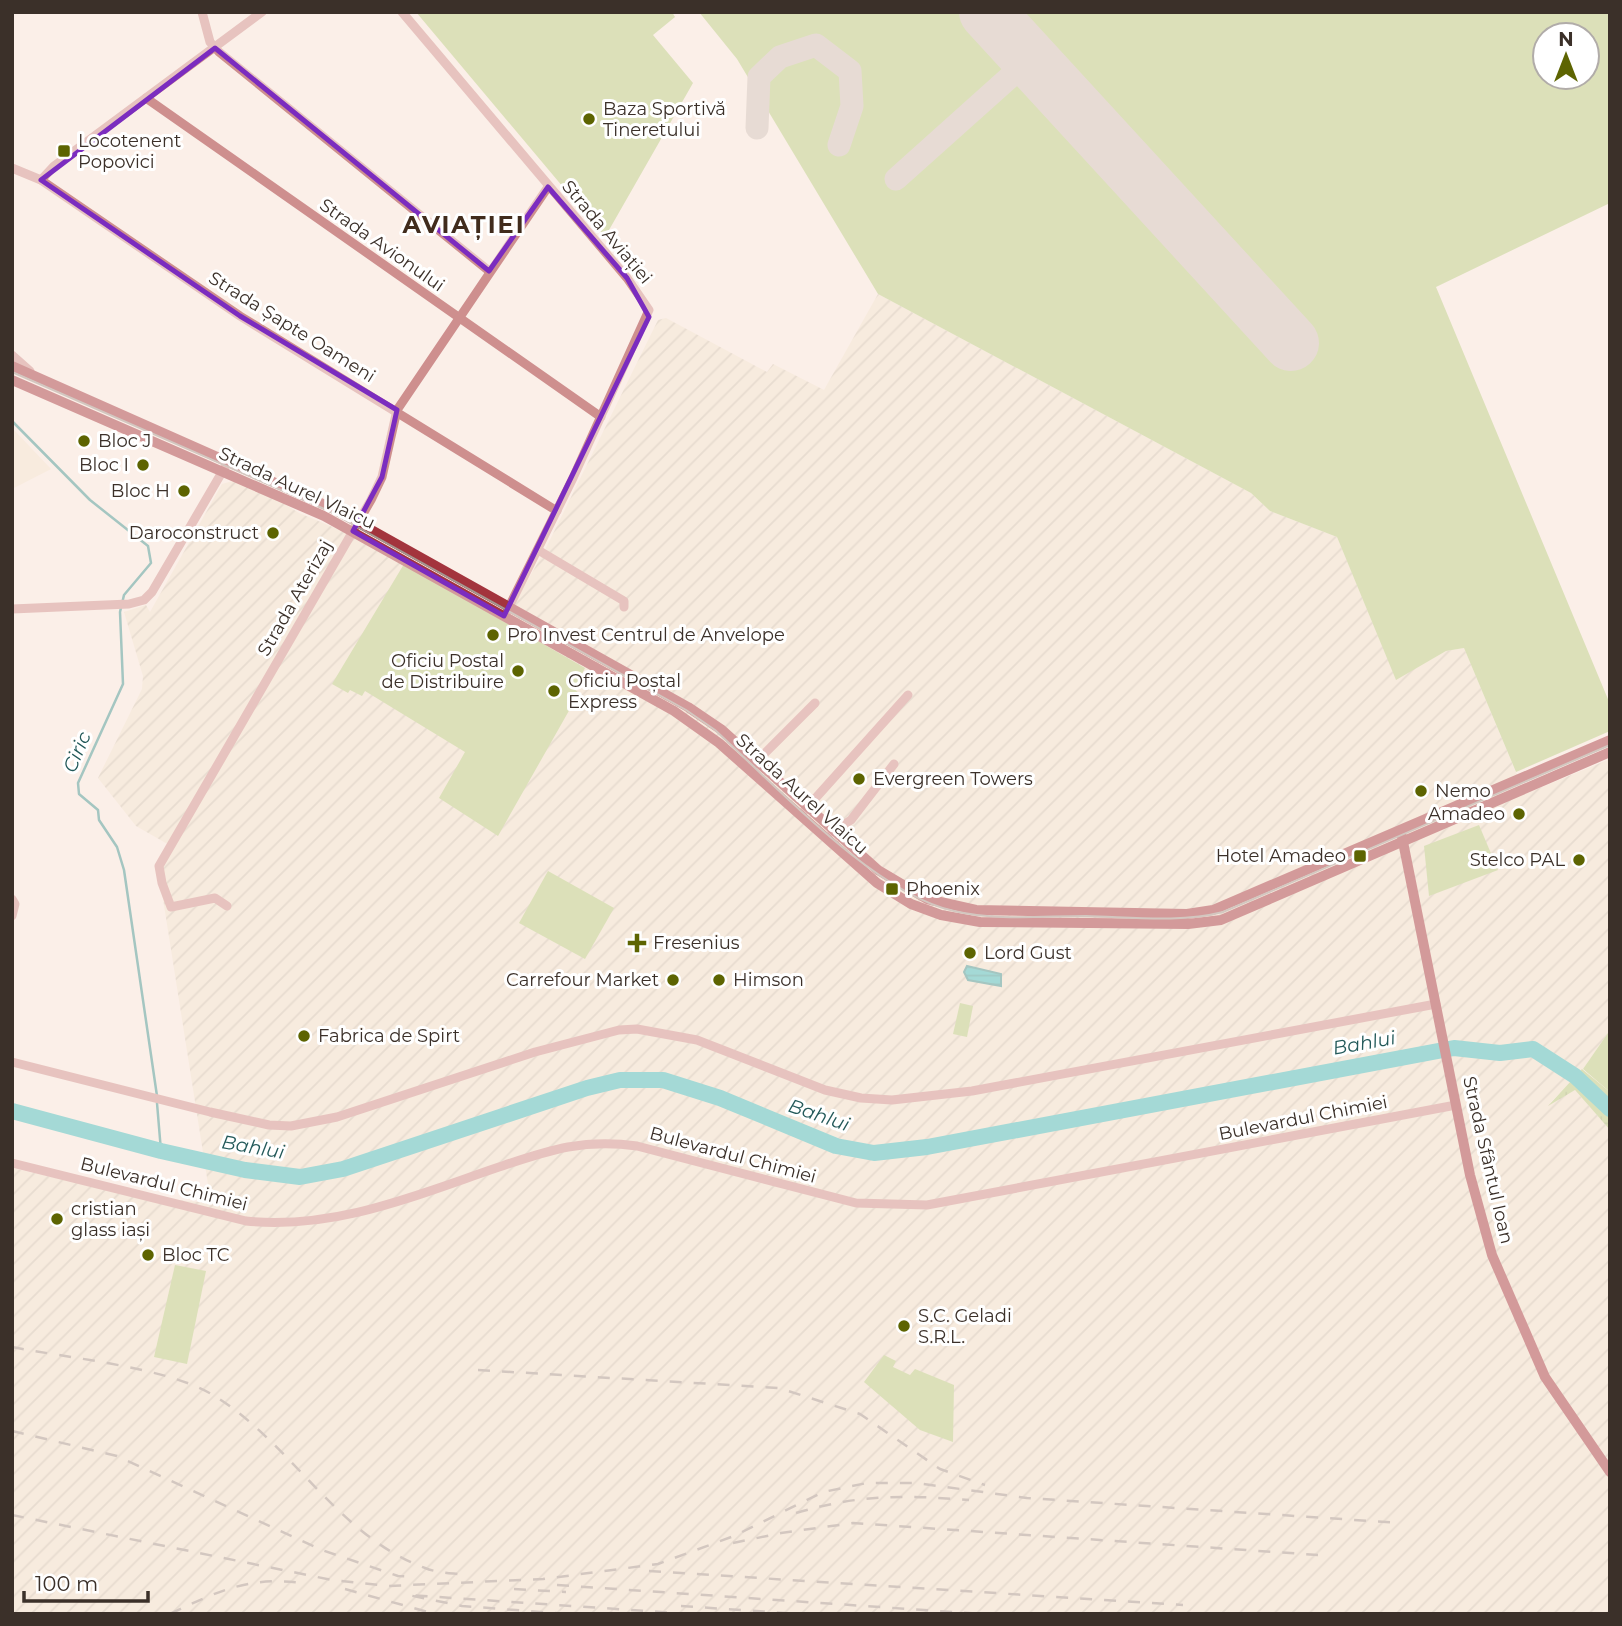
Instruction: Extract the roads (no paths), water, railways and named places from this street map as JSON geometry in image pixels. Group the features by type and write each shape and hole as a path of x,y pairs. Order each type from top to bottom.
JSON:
{"main road":[{"name":"Strada Aurel Vlaicu","path":"12,366 356,527 699,713 769,785 894,882 927,899 952,907 992,911 1187,914 1226,907 1610,752"},
{"name":"Strada Aurel Vlaicu","path":"12,380 225,467"},
{"name":"Strada Aurel Vlaicu","path":"803,812 893,894 936,914 980,922 1203,924 1237,915 1610,740"},
{"name":"Strada Sfântul Ioan","path":"1402,836 1482,1223 1519,1322 1559,1401 1610,1472"}],"street":[{"path":"202,12 209,42 215,48 489,271"},
{"path":"41,180 44,174 262,12"},
{"name":"Strada Aviației","path":"402,12 627,278 649,310 557,511 507,611"},
{"name":"Strada Avionului","path":"146,98 601,417"},
{"name":"Strada Șapte Oameni","path":"12,168 41,180 240,316 397,410 557,511"},
{"name":"Strada Aterizaj","path":"227,906 215,898 171,906 159,866 356,527 382,477 397,410 548,187"},
{"name":"Strada Aurel Vlaicu","path":"12,355 37,377"},
{"path":"12,608 113,605 144,600 152,592 225,467"},
{"path":"538,550 624,601 624,607"},
{"path":"803,812 908,695"},
{"path":"753,766 815,703"},
{"path":"832,832 851,820 894,764"},
{"path":"12,899 15,904 12,916"},
{"path":"12,1062 269,1125 308,1124 583,1038 637,1029 706,1043 842,1095 892,1100 972,1091 1436,1004"},
{"name":"Bulevardul Chimiei","path":"12,1163 246,1221 277,1224 310,1223 377,1208 563,1146 609,1142 637,1146 856,1203 927,1205 1456,1105"}],"water":[{"path":"967,966 1001,974 1001,986 968,980 964,972"}],"waterway":[{"name":"Ciric","path":"12,421 90,500 148,546 151,563 124,595 120,612 123,684 78,783 79,794 98,810 99,820 117,847 124,870 157,1096"},
{"name":"Bahlui","path":"12,1111 161,1151 245,1170 300,1177 343,1169 587,1088 620,1080 663,1080 720,1098 836,1146 874,1153 927,1147 1454,1048 1500,1053 1533,1049 1575,1076 1610,1109"},
{"name":"Ciric","path":"157,1103 161,1151"}],"tram line":[{"path":"12,372 329,511 686,710 715,730 796,807 859,861 924,901 954,911 1003,917 1155,918 1223,912 1610,745"}],"railway":[{"path":"12,1347 144,1370 193,1385 213,1395 267,1437 340,1512 366,1534 394,1553 425,1568 466,1575"},
{"path":"478,1370 779,1388 860,1414 940,1469 985,1485"},
{"path":"12,1431 117,1456 322,1550 398,1576 415,1577"},
{"path":"12,1515 332,1580 388,1586 543,1579 658,1564 734,1536 823,1492 867,1483 916,1483 1027,1498 1400,1523"},
{"path":"796,1513 862,1499 923,1497 969,1500"},
{"path":"733,1543 853,1523 1318,1555"},
{"path":"649,1571 1183,1605"},
{"path":"170,1614 234,1587 266,1582 303,1583"},
{"path":"557,1585 982,1614"},
{"path":"345,1589 435,1614"},
{"path":"514,1589 566,1592"},
{"path":"567,1614 462,1606 408,1595 691,1614"},
{"path":"681,1606 801,1614"}],"place":[{"name":"Baza Sportivă Tineretului","path":"589,119"},
{"name":"Locotenent Popovici","path":"64,151"},
{"name":"Bloc J","path":"84,441"},
{"name":"Bloc I","path":"143,465"},
{"name":"Bloc H","path":"184,491"},
{"name":"Daroconstruct","path":"273,533"},
{"name":"Pro Invest Centrul de Anvelope","path":"493,635"},
{"name":"Oficiu Postal de Distribuire","path":"518,671"},
{"name":"Oficiu Poștal Express","path":"554,691"},
{"name":"Evergreen Towers","path":"859,779"},
{"name":"Nemo","path":"1421,791"},
{"name":"Amadeo","path":"1519,814"},
{"name":"Hotel Amadeo","path":"1360,856"},
{"name":"Stelco PAL","path":"1579,860"},
{"name":"Phoenix","path":"892,889"},
{"name":"Fresenius","path":"637,943"},
{"name":"Lord Gust","path":"970,953"},
{"name":"Carrefour Market","path":"673,980"},
{"name":"Himson","path":"719,980"},
{"name":"Fabrica de Spirt","path":"304,1036"},
{"name":"cristian glass iași","path":"57,1219"},
{"name":"Bloc TC","path":"148,1255"},
{"name":"S.C. Geladi S.R.L.","path":"904,1326"}],"district":[{"name":"AVIAȚIEI","path":"464,224"}]}
